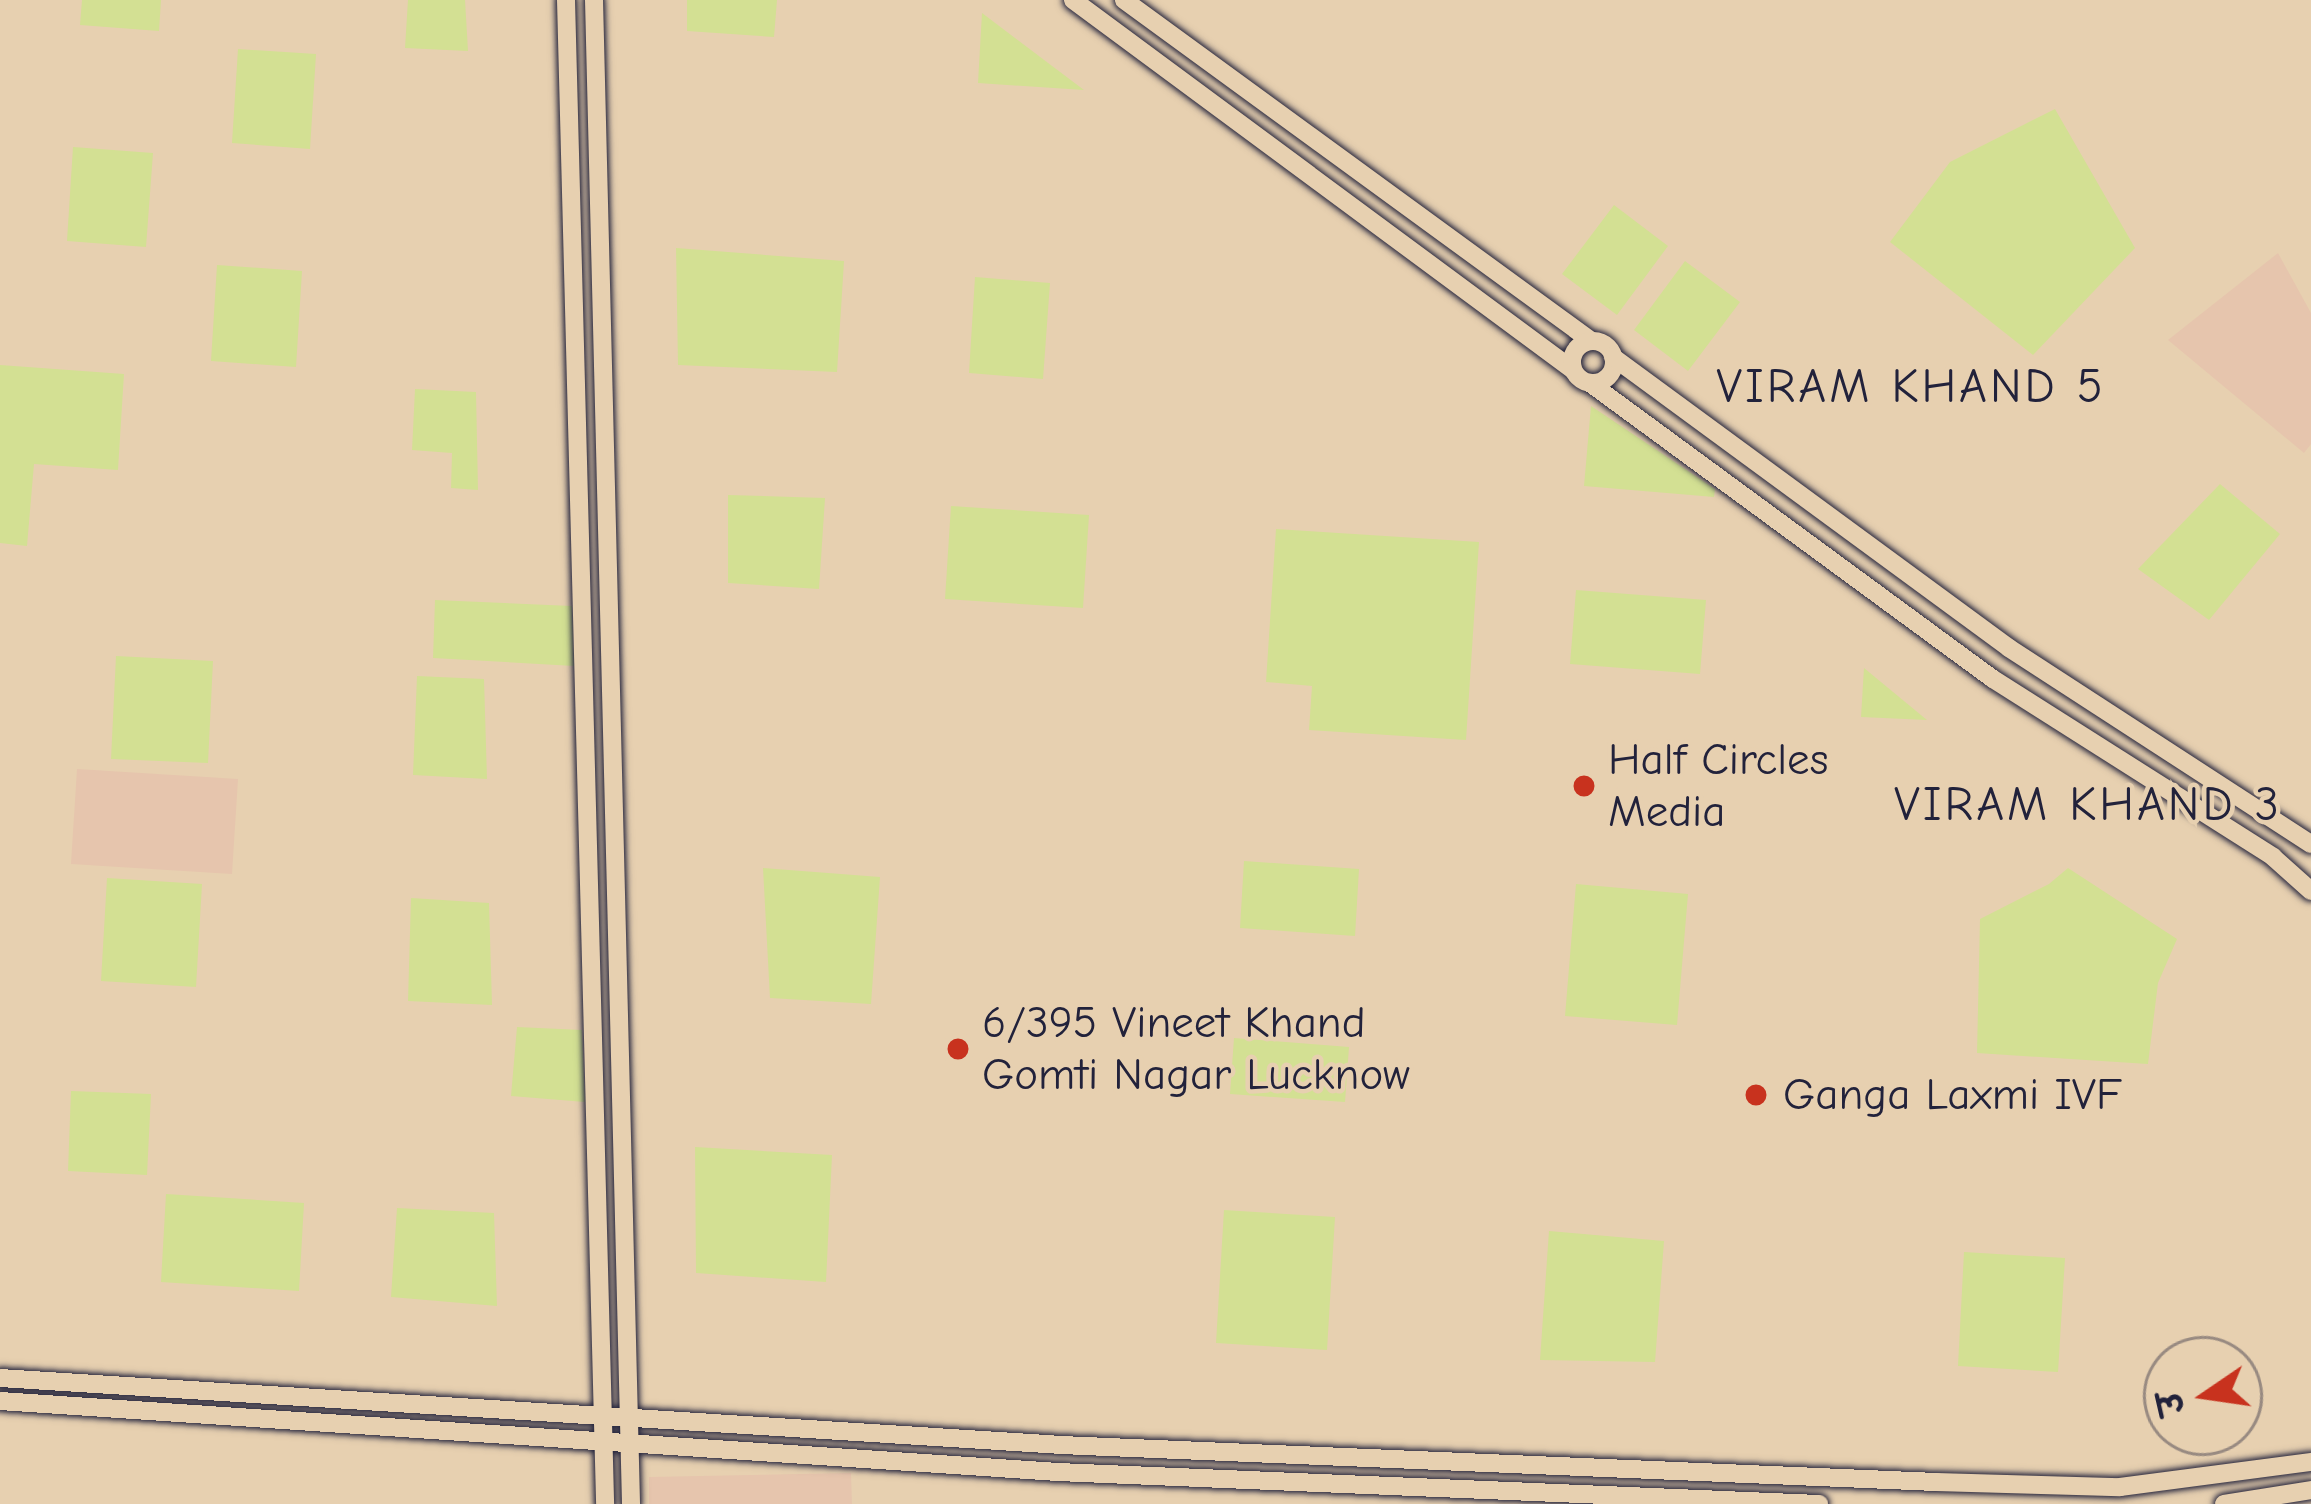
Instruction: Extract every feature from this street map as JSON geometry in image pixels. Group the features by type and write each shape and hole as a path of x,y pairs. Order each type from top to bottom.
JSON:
{"street":[{"path":"566,0 605,1504"},
{"path":"594,0 631,1504"},
{"path":"1073,0 1994,679 2273,857 2311,891"},
{"path":"1124,0 1590,340 1606,345 1613,358 2009,648 2311,844"},
{"path":"1573,370 1574,350 1590,340"},
{"path":"1590,382 1609,376 1613,358"},
{"path":"0,1378 1061,1445 1936,1482 2120,1487 2311,1462"},
{"path":"0,1401 1105,1474 1819,1504"},
{"path":"2224,1504 2311,1490"}],"shaded area":[{"path":"2278,253 2311,313 2311,444 2304,453 2168,340"},
{"path":"77,769 238,779 232,874 71,864"},
{"path":"851,1473 852,1504 649,1504 649,1477"}],"green space":[{"path":"82,0 161,0 159,31 80,25"},
{"path":"408,0 465,0 468,51 405,48"},
{"path":"687,0 777,0 774,37 687,31"},
{"path":"982,13 1084,90 978,83"},
{"path":"238,49 316,54 310,149 232,143"},
{"path":"2055,109 2135,248 2033,355 1890,242 1950,162"},
{"path":"73,147 153,153 146,247 67,241"},
{"path":"1614,205 1668,246 1617,315 1562,274"},
{"path":"676,248 844,261 837,372 678,365"},
{"path":"1685,261 1740,302 1688,371 1634,330"},
{"path":"217,265 302,271 296,367 211,361"},
{"path":"975,277 1050,283 1043,379 969,373"},
{"path":"0,365 124,374 118,470 34,464 27,546 0,543"},
{"path":"415,389 476,392 478,490 451,488 452,453 412,450"},
{"path":"1591,406 1715,489 1714,497 1584,486"},
{"path":"2220,484 2280,534 2209,620 2138,569"},
{"path":"728,495 825,498 819,589 728,583"},
{"path":"951,506 1089,515 1083,608 945,599"},
{"path":"1276,529 1479,542 1466,740 1309,730 1312,686 1266,682"},
{"path":"1576,590 1706,600 1700,674 1570,664"},
{"path":"435,600 572,606 574,666 433,658"},
{"path":"116,656 213,661 208,763 111,759"},
{"path":"1864,668 1927,720 1861,717"},
{"path":"417,676 484,679 487,779 413,775"},
{"path":"1244,861 1359,869 1355,936 1240,928"},
{"path":"763,868 880,877 871,1004 770,998"},
{"path":"2068,868 2177,939 2158,983 2148,1064 1977,1053 1980,919 2049,884"},
{"path":"107,878 202,884 196,987 101,981"},
{"path":"1576,884 1688,894 1677,1025 1565,1016"},
{"path":"411,898 489,903 492,1005 408,1001"},
{"path":"517,1027 582,1030 585,1102 511,1096"},
{"path":"1234,1038 1349,1047 1345,1102 1230,1094"},
{"path":"71,1091 151,1094 147,1175 68,1171"},
{"path":"695,1147 832,1155 826,1282 696,1273"},
{"path":"166,1194 304,1203 299,1291 161,1282"},
{"path":"397,1208 494,1213 497,1306 391,1297"},
{"path":"1224,1210 1335,1217 1327,1350 1216,1343"},
{"path":"1549,1231 1664,1241 1655,1362 1540,1360"},
{"path":"1964,1252 2065,1258 2058,1372 1958,1366"}],"place":[{"name":"Half Circles Media","path":"1584,786"},
{"name":"6/395 Vineet Khand Gomti Nagar Lucknow","path":"958,1049"},
{"name":"Ganga Laxmi IVF","path":"1756,1095"}],"district":[{"name":"VIRAM KHAND 5","path":"1911,387"},
{"name":"VIRAM KHAND 3","path":"2088,805"}]}
